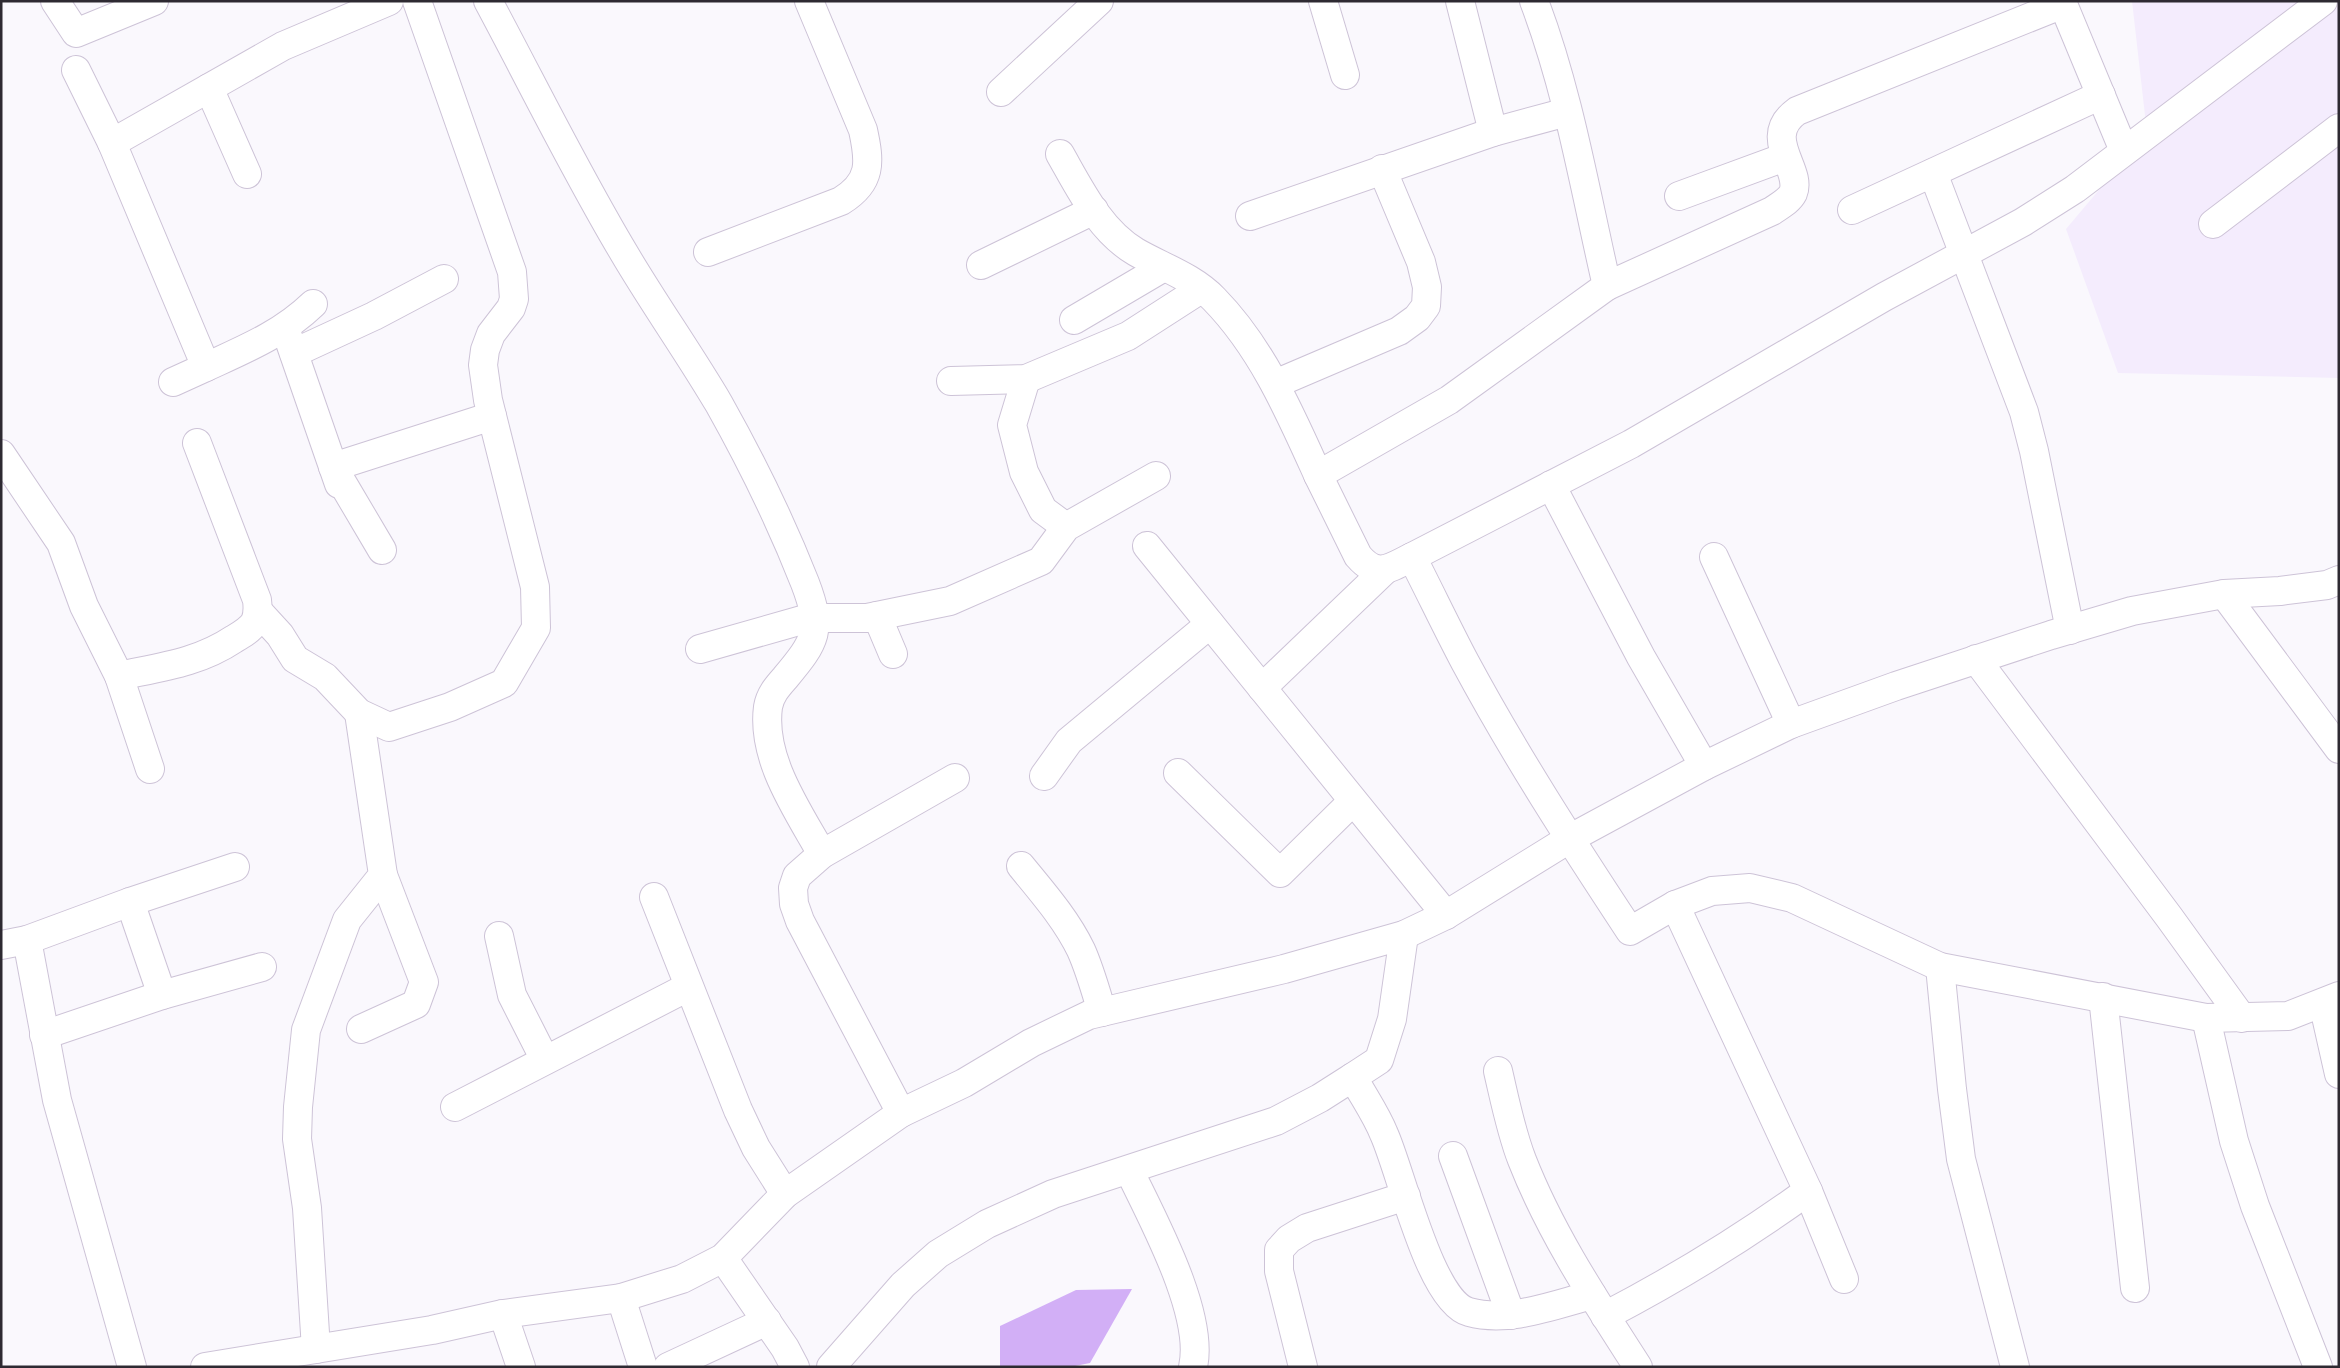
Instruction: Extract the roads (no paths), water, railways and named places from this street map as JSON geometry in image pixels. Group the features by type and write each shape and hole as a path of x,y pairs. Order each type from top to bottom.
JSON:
{"street":[{"path":"55,1 76,33 154,1"},
{"path":"112,142 283,46 389,1"},
{"path":"258,612 280,635 295,659 325,677 359,713 389,727 450,707 504,683 536,628 535,587 492,416 483,365 485,350 491,334 511,308 514,288 512,272 417,1"},
{"path":"488,1 622,249 744,449 805,583 816,618 812,641 801,658 772,692 768,706 768,725 770,741 782,780 822,854"},
{"path":"708,252 841,200 855,192 868,169 863,130 809,1"},
{"path":"1001,92 1099,1"},
{"path":"1323,1 1346,75"},
{"path":"1460,1 1493,132"},
{"path":"1534,1 1545,32 1567,112 1607,286"},
{"path":"1262,688 1385,570 1630,444 1884,297 2023,222 2075,189 2323,1"},
{"path":"1318,475 1449,400 1607,286 1772,211 1785,203 1793,193 1794,181 1785,157 1783,129 1787,119 1798,111 2062,3 2124,151"},
{"path":"76,70 112,142 206,367"},
{"path":"209,88 247,174"},
{"path":"1852,210 2101,96"},
{"path":"1250,216 1493,132 1567,112"},
{"path":"2213,224 2339,128"},
{"path":"1060,154 1094,210 1116,238 1135,252 1201,288 1213,298 1245,336 1275,384 1358,556 1367,567 1375,570 1385,570"},
{"path":"1680,196 1785,157"},
{"path":"1275,384 1399,331 1417,318 1426,306 1428,288 1421,262 1382,169"},
{"path":"1933,173 2024,412 2034,451 2070,630"},
{"path":"980,265 1094,210"},
{"path":"1074,320 1164,267"},
{"path":"173,382 268,339 290,341 374,316 444,279"},
{"path":"951,381 1026,379 1128,336 1201,288"},
{"path":"290,341 313,304"},
{"path":"290,341 352,523"},
{"path":"1026,379 1012,425 1024,472 1043,510 1066,527"},
{"path":"333,466 492,416"},
{"path":"118,676 202,657 245,633 254,623 258,612 257,600 252,584 196,443"},
{"path":"1,454 61,543 84,606 118,676 150,769"},
{"path":"333,466 382,550"},
{"path":"700,649 816,618 877,616 950,601 1041,561 1066,527 1156,476"},
{"path":"1551,485 1642,657 1704,766"},
{"path":"1147,546 1446,916"},
{"path":"1412,557 1465,662 1569,839 1630,931 1675,905 1712,891 1750,888 1792,898 1940,967 2206,1018 2288,1016 2331,1000 2339,1074"},
{"path":"1714,558 1791,724"},
{"path":"215,1366 432,1330 503,1314 621,1298 682,1279 723,1258 785,1194 900,1113 964,1082 1031,1043 1089,1015 1284,969 1404,935 1446,916 1569,839 1704,766 1791,724 1976,659 2132,611 2224,594 2280,591 2327,585 2339,580"},
{"path":"2224,594 2339,749"},
{"path":"877,616 893,654"},
{"path":"1044,776 1069,741 1210,624"},
{"path":"1976,659 2098,820 2242,1018"},
{"path":"359,713 383,875 424,982 416,1004 361,1029"},
{"path":"1178,773 1280,873 1353,801"},
{"path":"900,1113 800,921 794,904 792,888 797,876 822,854 955,778"},
{"path":"1021,866 1060,914 1073,935 1085,961 1102,1012"},
{"path":"132,1367 57,1100 44,1035 14,943 235,867"},
{"path":"316,1349 307,1208 297,1139 298,1107 306,1030 347,920 383,875"},
{"path":"654,897 720,1068 756,1148 785,1194"},
{"path":"130,902 162,996"},
{"path":"1675,905 1808,1191 1844,1279"},
{"path":"831,1367 902,1285 938,1254 987,1224 1054,1194 1276,1121 1320,1098 1379,1060 1392,1019 1404,935"},
{"path":"498,936 512,995 545,1060"},
{"path":"44,1035 162,996 262,967"},
{"path":"1940,967 1952,1089 1962,1159 2015,1367"},
{"path":"455,1107 688,987"},
{"path":"2103,997 2135,1288"},
{"path":"2206,1018 2234,1141 2286,1288 2318,1367"},
{"path":"1498,1071 1521,1159 1550,1220 1599,1306 1638,1367"},
{"path":"1353,1077 1384,1134 1427,1255 1442,1288 1452,1302 1466,1312 1487,1316 1511,1315 1599,1306 1700,1264 1764,1223 1808,1191"},
{"path":"1453,1156 1511,1315"},
{"path":"1129,1170 1172,1260 1186,1301 1194,1335 1193,1367"},
{"path":"1303,1367 1279,1271 1279,1250 1288,1239 1308,1228 1406,1196"},
{"path":"723,1258 795,1367"},
{"path":"621,1298 643,1367"},
{"path":"503,1314 521,1367"},
{"path":"668,1367 767,1322"}]}
